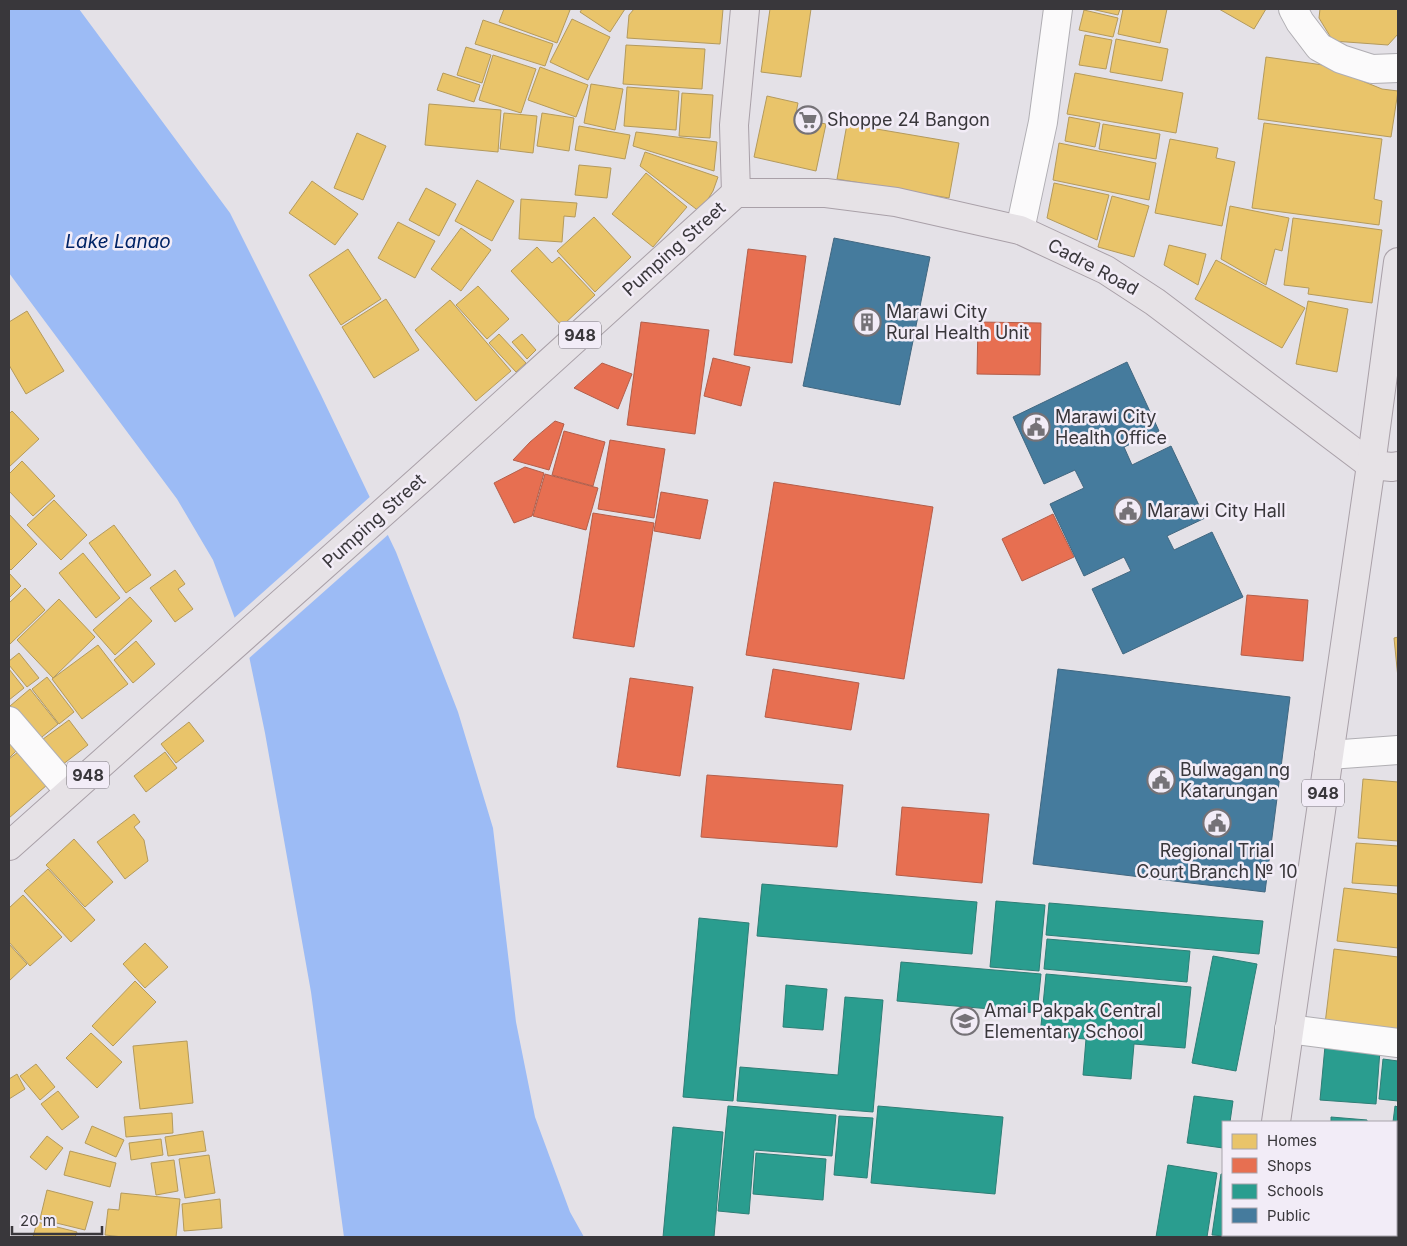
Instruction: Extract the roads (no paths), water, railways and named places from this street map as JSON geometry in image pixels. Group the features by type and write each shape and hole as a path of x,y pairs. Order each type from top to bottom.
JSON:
{"main road":[{"path":"736,193 734,125 745,9"},
{"name":"Cadre Road","path":"736,193 826,193 896,202 1020,230 1106,270 1155,302 1371,465"},
{"name":"Pumping Street","path":"9,846 424,476 736,193"},
{"name":"948","path":"1276,1121 1371,465 1398,262"},
{"path":"1371,465 1398,466"}],"street":[{"path":"1020,230 1043,122 1058,9"},
{"path":"1293,9 1300,22 1319,47 1341,58 1372,69 1398,68"},
{"path":"9,721 70,791"},
{"path":"1329,755 1398,750"},
{"path":"1289,1029 1398,1043"}],"water":[{"name":"Lake Lanao","path":"9,9 79,9 230,213 321,395 396,552 458,712 493,828 516,1022 535,1117 570,1212 584,1237 344,1237 311,992 265,733 249,656 213,560 177,499 9,273"}],"place":[{"name":"Shoppe 24 Bangon","path":"808,120"},
{"name":"Marawi City Rural Health Unit","path":"867,322"},
{"name":"Marawi City Health Office","path":"1036,427"},
{"name":"Marawi City Hall","path":"1128,511"},
{"name":"Bulwagan ng Katarungan","path":"1161,780"},
{"name":"Regional Trial Court Branch № 10","path":"1217,823"},
{"name":"Amai Pakpak Central Elementary School","path":"965,1021"}]}
